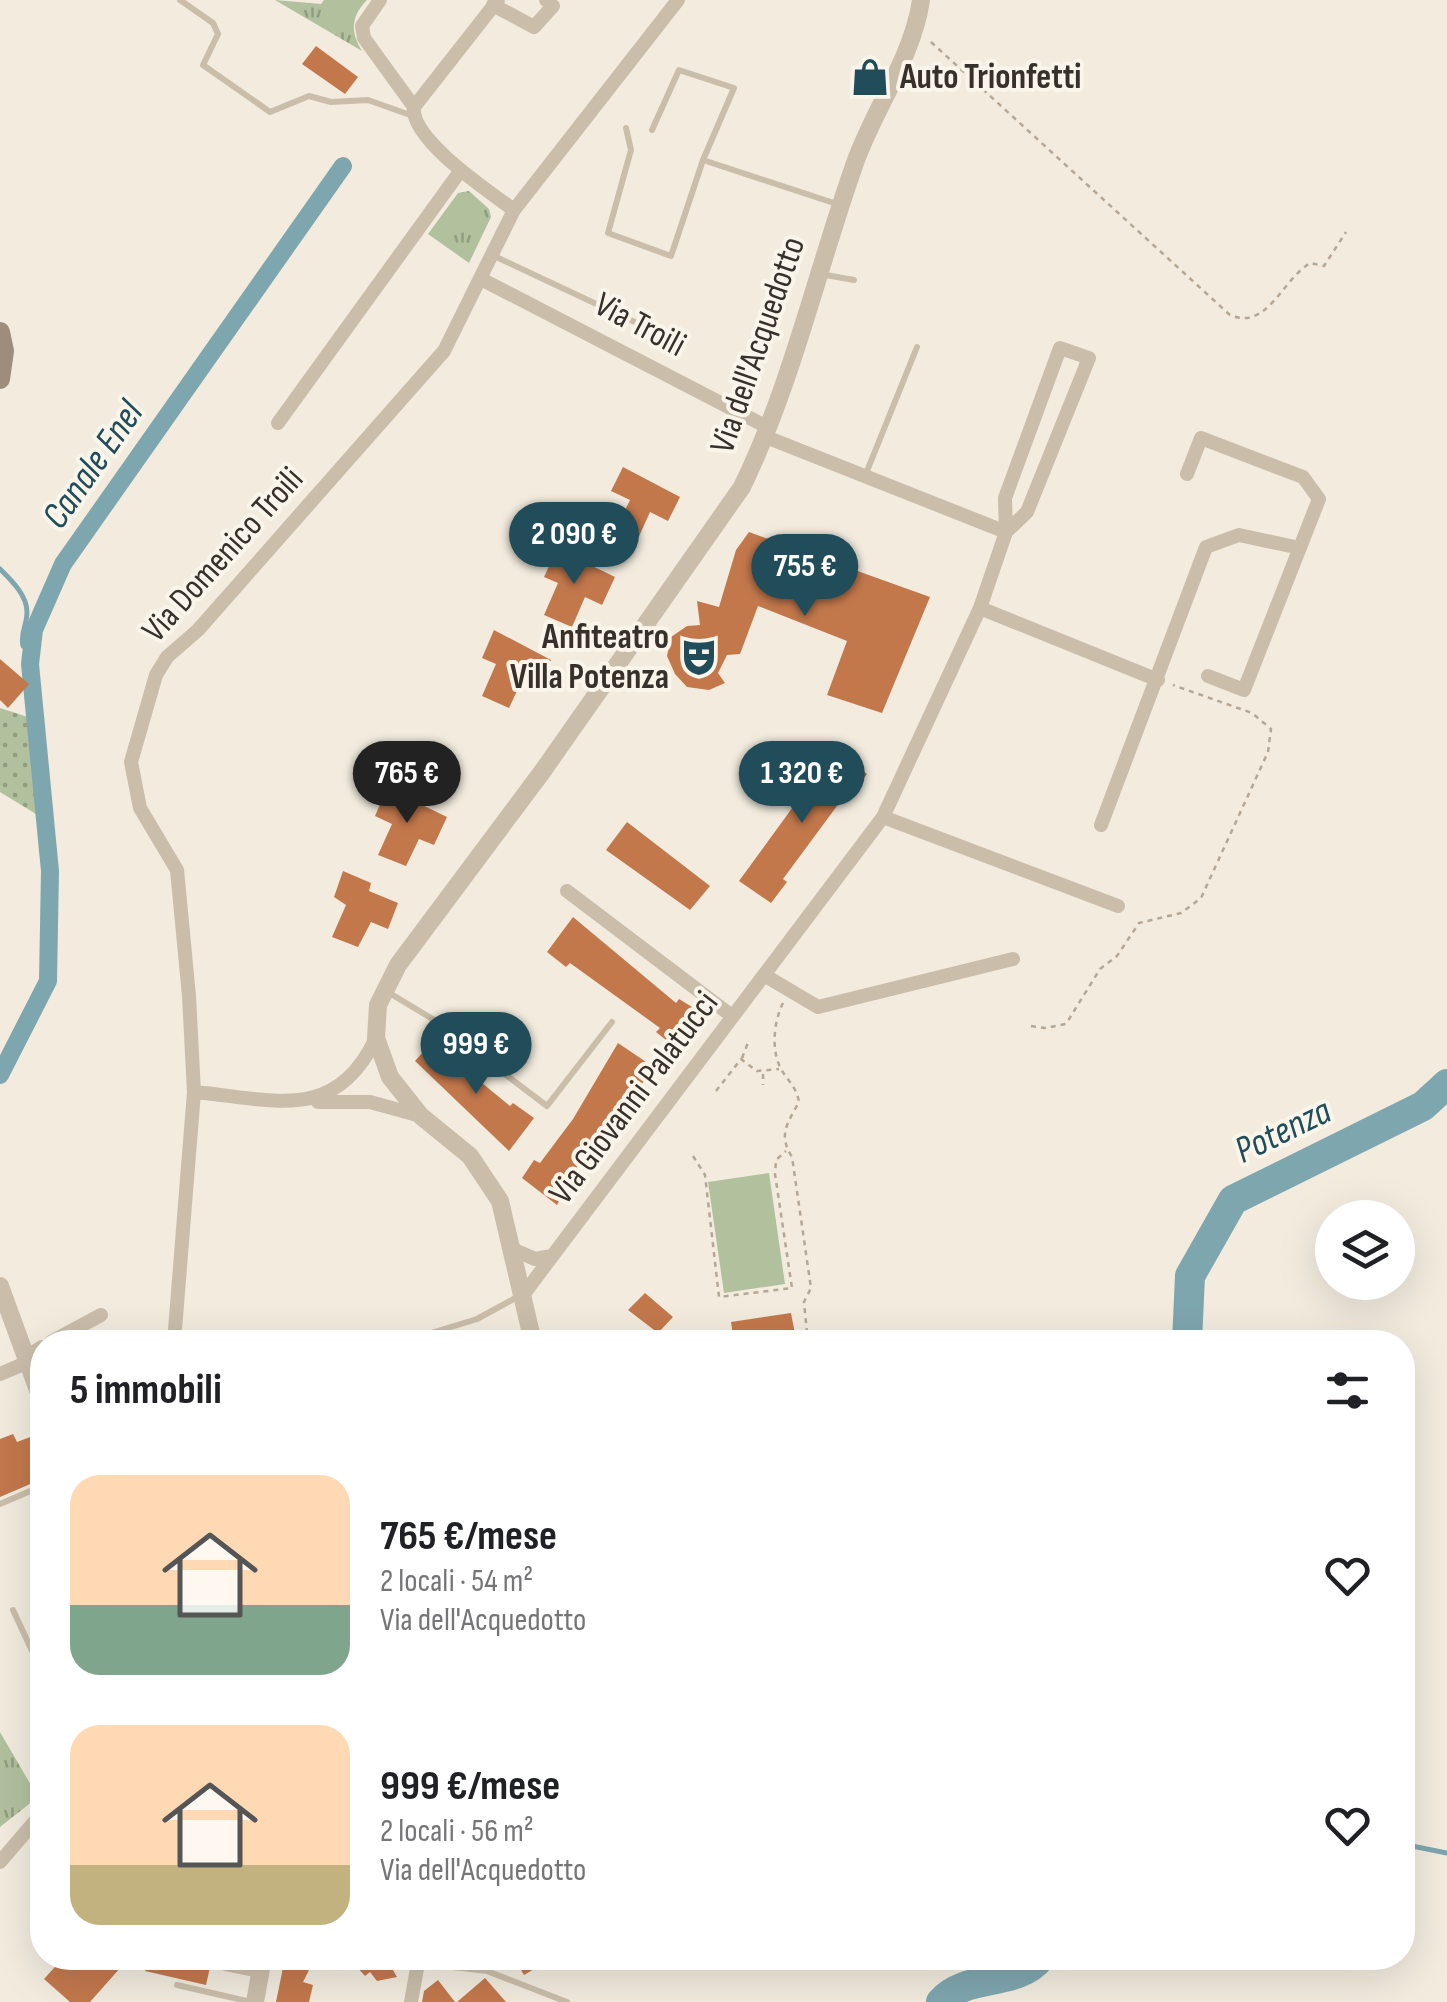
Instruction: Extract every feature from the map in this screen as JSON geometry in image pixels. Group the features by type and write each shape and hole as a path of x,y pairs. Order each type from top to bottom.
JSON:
{"main road":[{"path":"0,332 4,351 0,379"}],"street":[{"path":"380,0 362,26 364,38 414,111 426,137 461,170 514,210"},
{"path":"414,111 496,3 534,27 553,6 546,0"},
{"name":"Via Domenico Troili","path":"175,1330 194,1092 177,870 134,792 132,746 156,675 167,658 198,630 444,351 514,210 678,0"},
{"name":"Via dell'Acquedotto","path":"376,1038 378,1005 398,965 696,557 742,487 768,433 856,160 912,31 921,0"},
{"name":"Via Domenico Troili","path":"278,423 461,170"},
{"name":"Via Troili","path":"482,279 768,433 865,477 1006,532"},
{"path":"1060,348 1089,358 1027,512 1006,532 1005,498 1060,348"},
{"path":"1187,474 1201,438 1302,478 1319,499 1244,690 1208,676"},
{"name":"Via Giovanni Palatucci","path":"522,1295 883,816 980,608 1006,532"},
{"path":"1101,825 1206,546 1239,534 1300,548"},
{"path":"980,608 1158,680"},
{"path":"883,816 1118,906"},
{"path":"567,891 732,1016"},
{"name":"Via Giovanni Palatucci","path":"764,975 818,1007 1013,959"},
{"path":"307,1102 326,1096 361,1070 376,1038"},
{"path":"376,1038 390,1077 421,1116 470,1156 488,1177 500,1202 530,1330"},
{"path":"194,1092 307,1102 370,1102 421,1116"},
{"name":"Via Giovanni Palatucci","path":"512,1249 534,1259 552,1256"},
{"path":"0,1286 30,1351"},
{"path":"74,1330 101,1315"},
{"path":"0,1374 30,1356"},
{"path":"0,1862 30,1826"},
{"path":"253,2002 261,1970"},
{"path":"411,2002 415,1970"}],"lane":[{"path":"180,0 213,23 218,34 203,66 270,112 309,96 331,102 368,100 414,111"},
{"path":"626,128 632,150 608,233 671,256 703,160 734,88 679,70 652,130"},
{"path":"703,160 841,206"},
{"path":"491,255 672,340"},
{"path":"819,273 854,280"},
{"path":"865,477 917,347"},
{"path":"385,991 444,1027 547,1106 612,1022"},
{"path":"441,1330 477,1319 522,1295"},
{"path":"0,1504 30,1491"},
{"path":"13,1610 30,1645"},
{"path":"487,1970 567,2002"},
{"path":"177,1985 253,2002"}],"path":[{"path":"912,31 937,47 1154,250 1230,315 1246,319 1263,312 1301,268 1310,263 1324,266 1346,232"},
{"path":"1030,1026 1066,1024 1100,969 1117,956 1140,923 1181,913 1201,898 1268,752 1271,729 1252,713 1158,680"},
{"name":"Via Giovanni Palatucci","path":"789,993 774,1023 780,1069 794,1081 799,1102 784,1131 811,1288 804,1302 807,1330"},
{"path":"741,1059 749,1040"},
{"name":"Via Giovanni Palatucci","path":"716,1092 741,1059 763,1072"},
{"path":"764,1085 763,1072 780,1069"},
{"name":"Via Giovanni Palatucci","path":"693,1156 704,1175 719,1297 792,1288 775,1174 776,1160 787,1150"}],"green space":[{"path":"275,0 321,4 324,0 367,0 354,24 362,51"},
{"path":"469,191 489,209 491,217 469,263 428,234 458,193"},
{"path":"0,708 31,718 36,814 0,792"},
{"path":"769,1173 785,1284 724,1293 708,1182"},
{"path":"0,1732 30,1783 30,1803 0,1827"}],"building":[{"path":"316,46 358,77 345,94 302,64"},
{"path":"623,467 680,497 668,521 650,512 636,543 614,532 630,500 611,491"},
{"path":"749,532 930,597 882,713 827,695 847,641 758,606 740,654 727,655 718,673 725,683 709,690 687,687 675,674 667,656 671,637 687,626 700,625 697,601 719,607 736,550"},
{"path":"557,549 615,577 602,605 585,597 572,627 544,615 558,583 544,577"},
{"path":"494,630 551,660 540,686 523,678 509,708 482,696 496,664 482,658"},
{"path":"0,659 29,684 8,708 0,700"},
{"path":"833,749 867,774 853,793 848,791 783,879 787,882 771,903 739,881 814,778 819,782"},
{"path":"387,788 447,817 434,845 419,839 406,866 378,855 392,824 375,816"},
{"path":"627,822 710,886 690,910 606,850"},
{"path":"343,871 371,883 369,891 398,903 388,929 371,922 358,947 332,937 346,905 334,897"},
{"path":"573,917 676,1003 679,999 702,1013 676,1048 656,1032 660,1028 570,963 566,967 547,952"},
{"path":"432,1042 510,1106 513,1103 534,1118 509,1151 415,1061"},
{"path":"618,1043 655,1068 584,1154 557,1205 522,1178 534,1160 540,1163 573,1119"},
{"path":"645,1293 673,1317 661,1330 654,1330 628,1310"},
{"path":"791,1313 794,1330 732,1330 731,1322"},
{"path":"13,1434 17,1442 30,1437 30,1484 0,1497 0,1439"},
{"path":"52,1970 118,1970 90,2002 70,2002 44,1979"},
{"path":"145,1970 209,1970 206,1985"},
{"path":"283,1970 309,1970 303,1982 313,1985 309,2002 276,2002"},
{"path":"360,1970 393,1970 397,1977 377,1981 370,1972 365,1976"},
{"path":"485,1978 506,2002 457,2002"},
{"path":"438,1980 455,2002 422,2002 424,1991"}],"waterway":[{"name":"Canale Enel","path":"0,1075 48,981 50,871 30,664 34,630 63,564 343,166"},
{"path":"0,569 24,600 27,612 22,641 31,652"},
{"name":"Potenza","path":"1188,1330 1190,1276 1233,1200 1423,1106 1447,1084"},
{"path":"1415,1847 1447,1853"},
{"name":"Potenza","path":"941,2002 964,1987 1024,1970"}],"place":[{"name":"Auto Trionfetti","path":"870,77"},
{"name":"Anfiteatro Villa Potenza","path":"699,657"}]}
